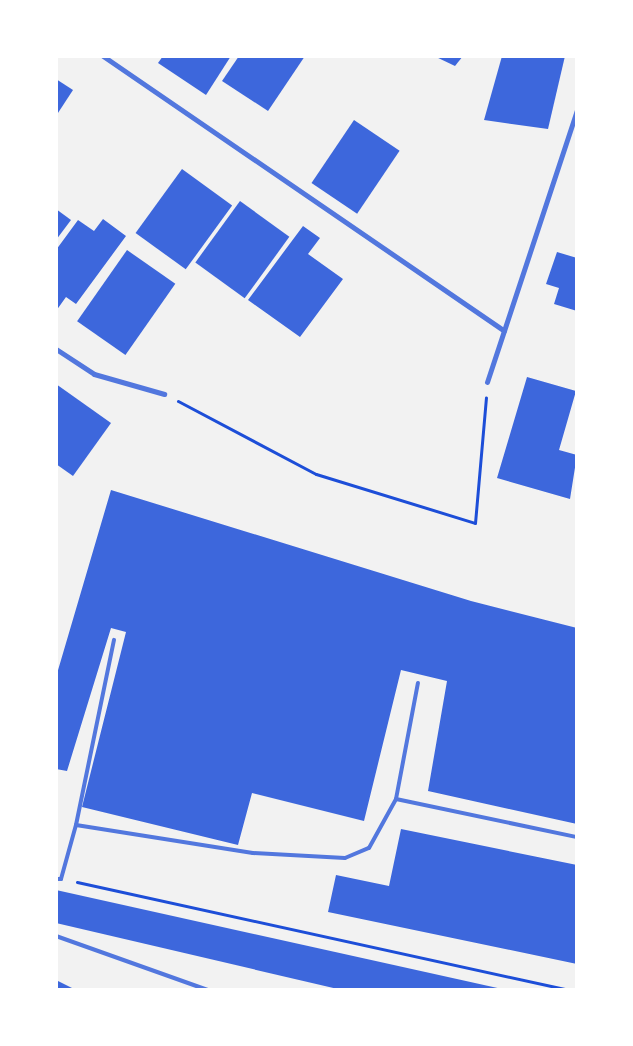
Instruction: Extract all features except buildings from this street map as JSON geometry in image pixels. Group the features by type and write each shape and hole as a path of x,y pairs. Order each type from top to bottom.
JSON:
{"street":[{"path":"103,56 504,330"},
{"path":"487,382 577,110"},
{"path":"56,348 94,374 164,394"}],"lane":[{"path":"59,879 76,825 114,640"},
{"path":"76,825 253,854 345,858 369,848 396,799 418,683"},
{"path":"396,799 577,837"},
{"path":"56,936 208,990"}],"path":[{"path":"164,394 316,474 475,523 487,382"},
{"path":"59,879 569,990"}]}
